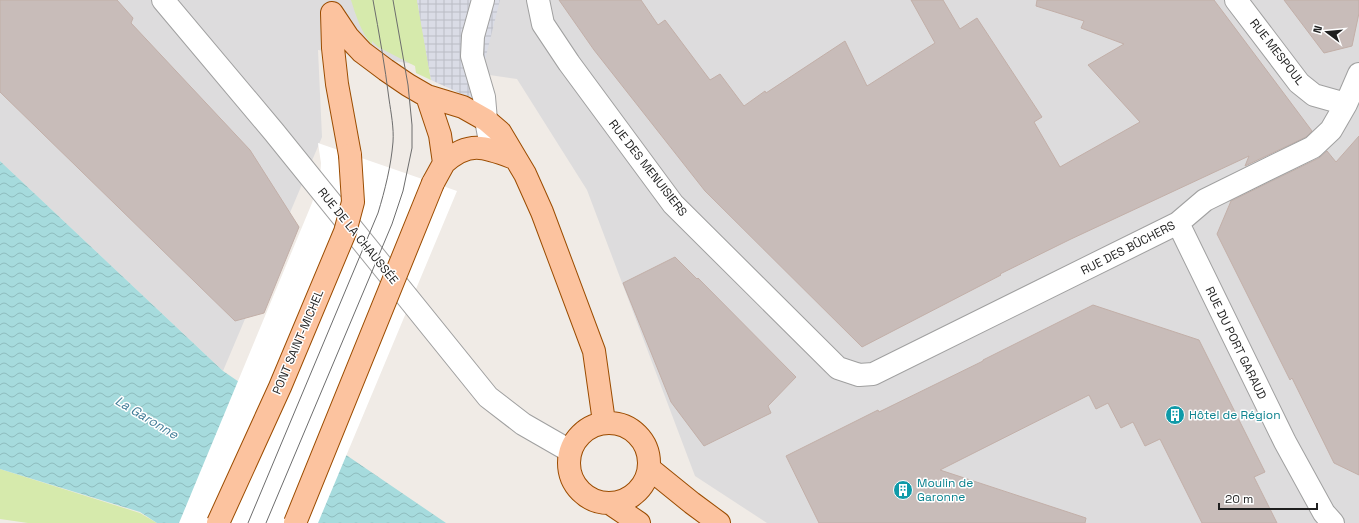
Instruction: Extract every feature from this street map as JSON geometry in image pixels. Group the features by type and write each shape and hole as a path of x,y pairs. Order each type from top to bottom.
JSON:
{"main road":[{"path":"330,7 348,37 362,52 427,96 463,107 486,120 500,132 504,154"},
{"name":"PONT SAINT-MICHEL","path":"218,523 280,387 345,232 353,202 350,155 336,84 330,7"},
{"path":"427,96 440,135 444,163"},
{"path":"295,523 433,183 444,163 454,154 465,148 483,148 504,154 525,174 542,212 594,351 604,422"},
{"path":"604,422 615,423 628,427 638,435 646,446 650,469 643,484 635,494 626,501 612,504 598,502 587,497 577,488 571,477 568,464 570,451 574,441 591,426 604,422"},
{"path":"650,469 719,523"},
{"path":"612,504 639,523"}],"street":[{"name":"RUE DE LA CHAUSSÉE","path":"163,0 274,132 488,396 523,424 570,451"},
{"path":"483,0 473,36 472,56 484,97 486,120"},
{"name":"RUE DES MENUISIERS","path":"538,0 543,24 564,57 673,204 838,368 859,376"},
{"name":"RUE MESPOUL","path":"1236,0 1299,83 1314,95 1346,104"},
{"name":"RUE DES BÛCHERS","path":"859,376 873,374 1178,223 1205,200 1312,147 1331,130 1346,104 1359,74"},
{"name":"RUE DU PORT GARAUD","path":"1178,223 1285,442 1324,513 1333,523"}],"shaded area":[{"path":"0,0 1359,0 1359,523 767,523 695,476 587,190 517,79 318,50 322,137 223,371 0,161"},
{"path":"417,0 500,0 475,100 431,80"}],"green space":[{"path":"351,0 417,0 431,80 416,73 415,66 378,47 372,41 372,45 362,29"},
{"path":"0,469 140,513 157,523 28,523 0,519"}],"water":[{"name":"La Garonne","path":"0,161 223,371 446,523 157,523 140,512 0,469"}],"pier":[{"path":"318,143 457,191 318,523 179,523 312,203 320,178 321,163"}],"building":[{"path":"0,0 117,0 133,18 131,23 250,150 299,227 264,313 235,321 0,92"},
{"path":"559,0 641,0 658,25 665,20 710,80 720,74 744,106 765,91 766,93 845,41 867,86 935,43 911,0 943,0 960,29 977,18 1042,117 1034,122 1060,167 1140,122 1088,65 1124,44 1081,28 1084,21 1036,6 1037,0 1214,0 1312,131 1306,137 1245,166 1249,156 1071,239 1000,274 1001,275 862,347 705,191 594,50"},
{"path":"1284,0 1359,0 1359,13 1352,46 1324,53"},
{"path":"1359,136 1359,475 1334,463 1292,378 1290,380 1217,234 1231,201 1319,158 1327,151 1336,162"},
{"path":"675,257 697,279 698,278 796,377 768,406 771,413 704,446 671,402 623,283"},
{"name":"Hôtel de Région","path":"1093,305 1199,340 1265,472 1254,477 1277,523 1202,523 1160,439 1145,446 1133,422 1121,428 1108,403 1096,409 1089,395 940,470 1086,518 1085,523 819,523 786,456 878,410 879,412 983,361"}],"tram line":[{"path":"248,523 378,213 385,187 392,151 393,131 386,74 373,0"},
{"path":"266,523 392,224 403,191 412,148 412,125 408,85 393,0"}],"place":[{"name":"Hôtel de Région","path":"1175,415"},
{"name":"Moulin de Garonne","path":"903,490"}]}
